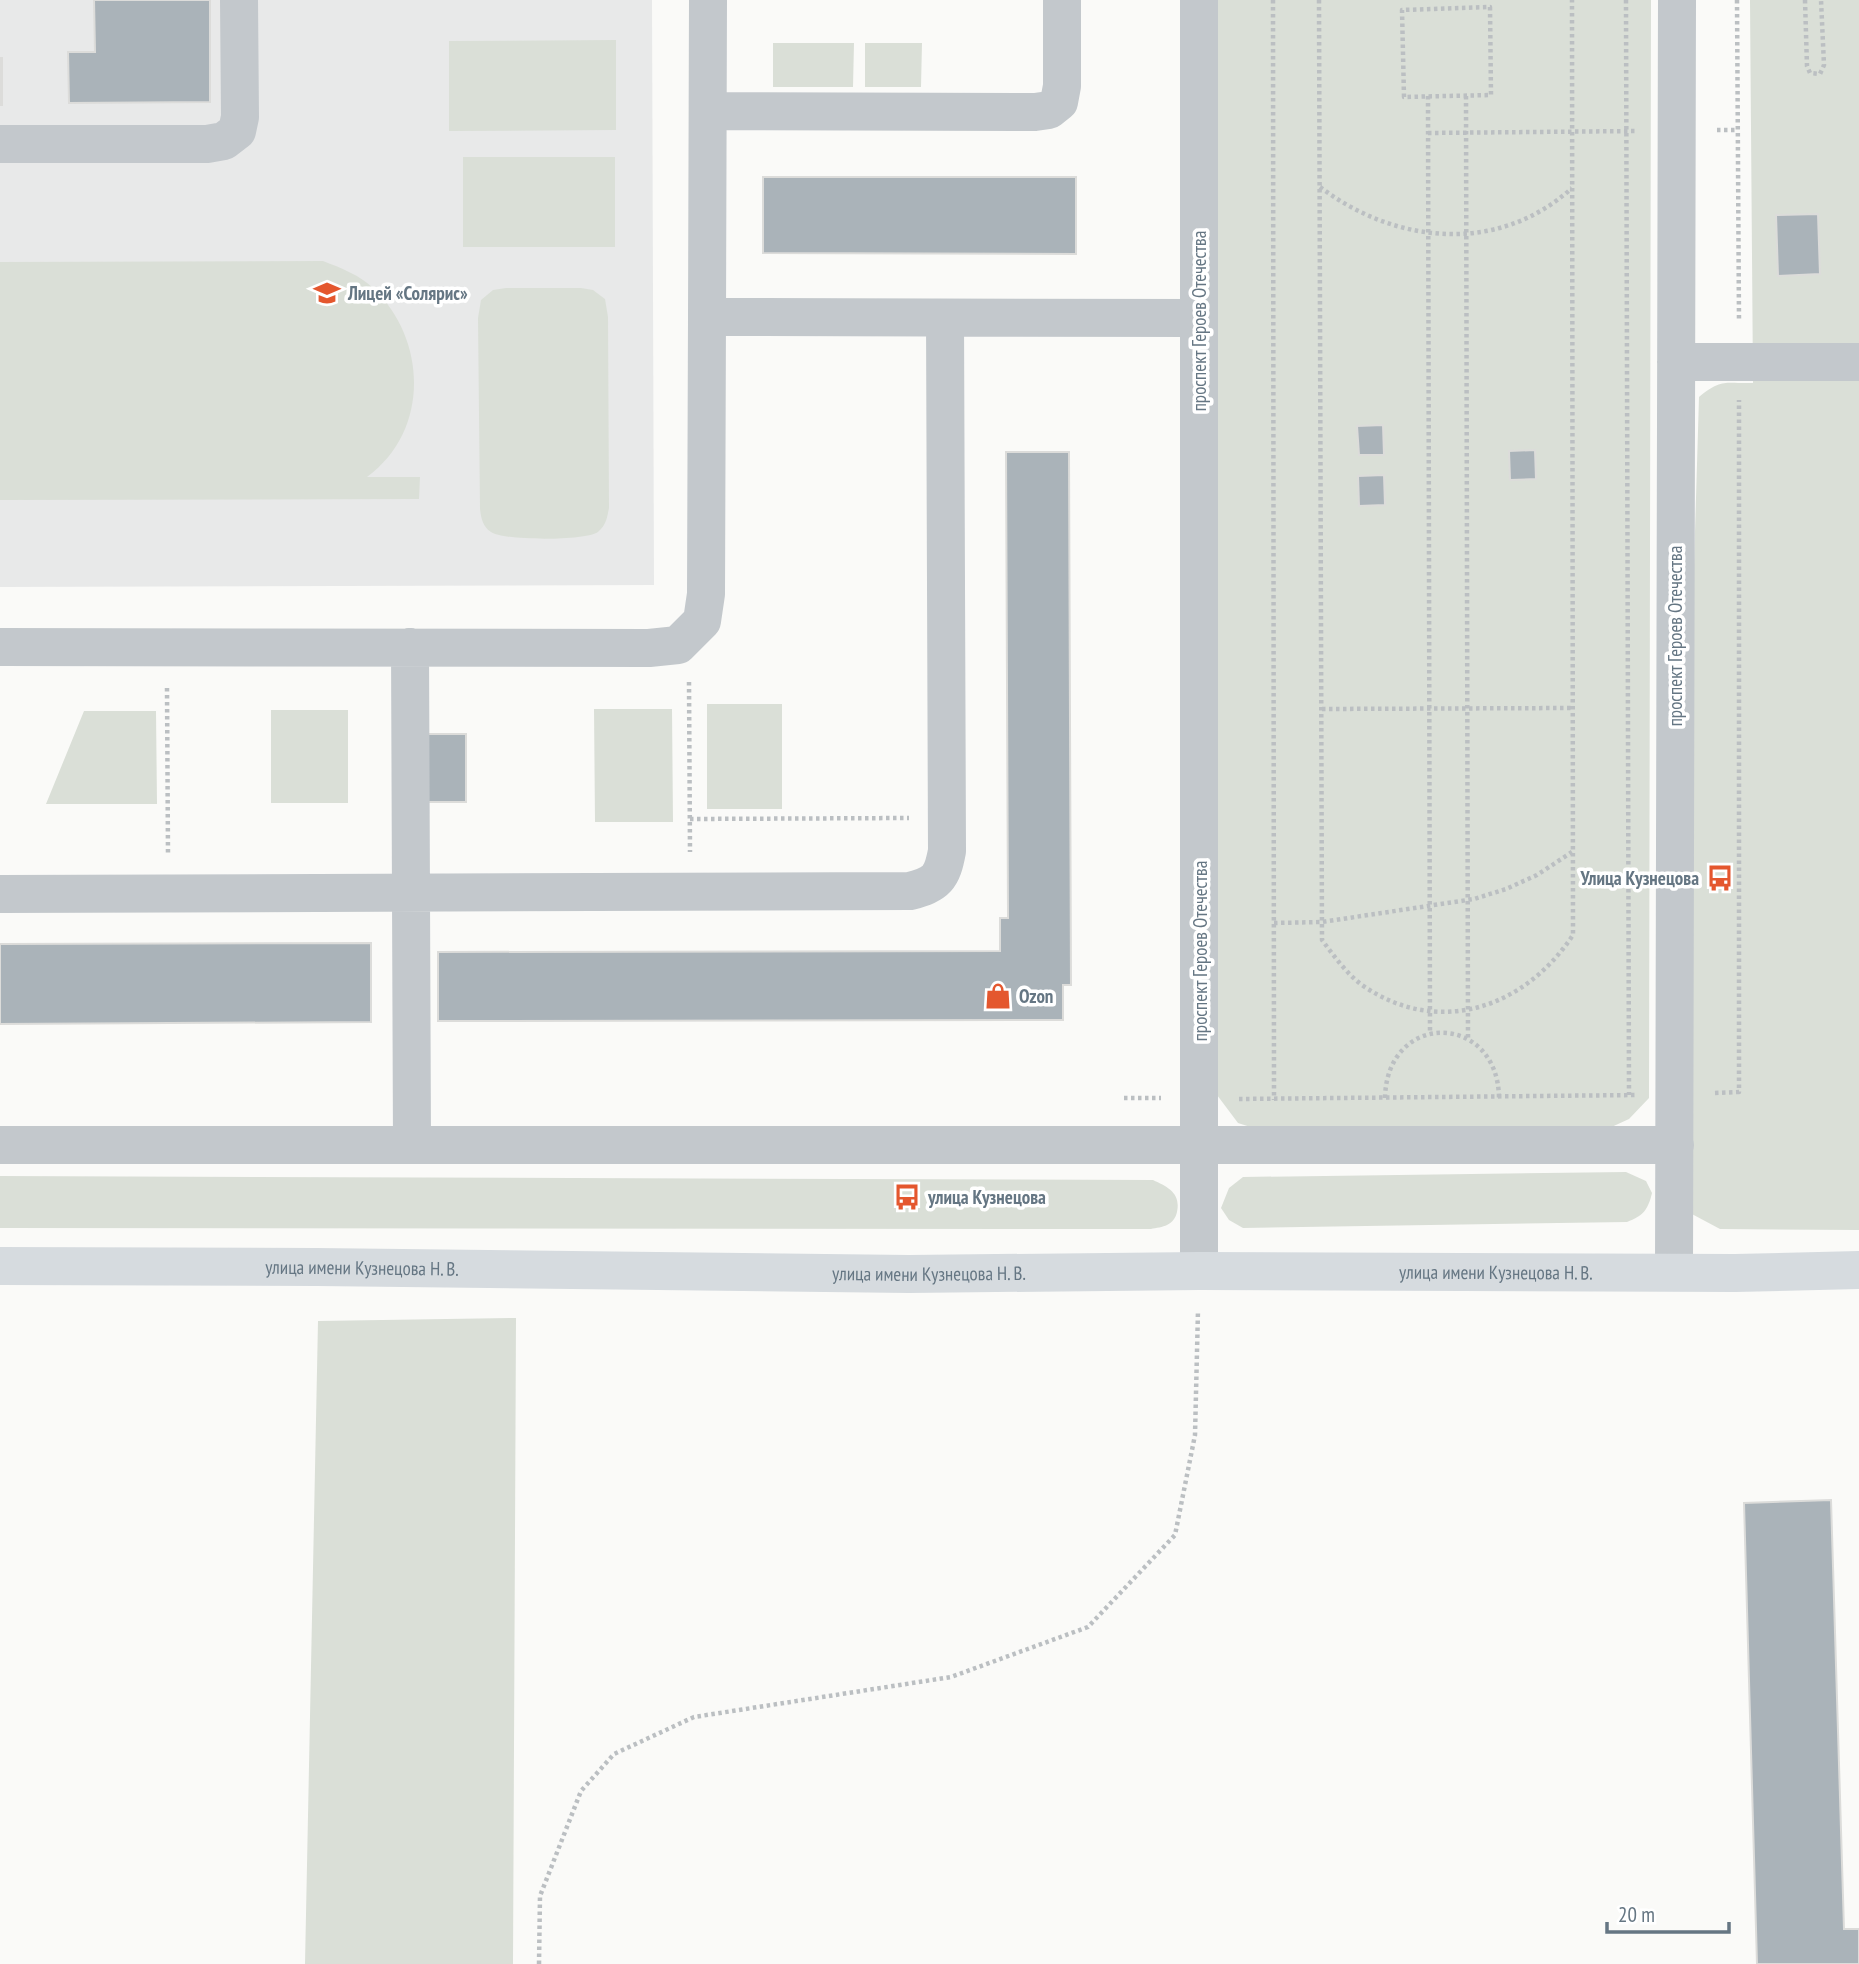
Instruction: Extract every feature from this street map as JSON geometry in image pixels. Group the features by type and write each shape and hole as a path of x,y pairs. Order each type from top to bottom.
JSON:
{"main road":[{"name":"улица имени Кузнецова Н. В.","path":"0,1266 303,1266 909,1275 1199,1271 1735,1273 1859,1270"}],"street":[{"path":"0,144 207,144 224,141 237,131 240,117 239,0"},
{"path":"0,647 649,648 678,645 702,621 706,594 708,0"},
{"path":"708,111 1049,110 1059,102 1062,86 1062,0"},
{"name":"проспект Героев Отечества","path":"1199,0 1199,1271"},
{"name":"проспект Героев Отечества","path":"1674,1272 1677,0"},
{"path":"707,317 1199,318"},
{"path":"0,894 910,891 930,886 943,872 947,851 945,318"},
{"path":"1676,362 1859,362"},
{"path":"410,648 412,1145"},
{"path":"0,1145 1675,1145"}],"path":[{"path":"1273,0 1274,1100"},
{"path":"1319,0 1322,940 1340,964 1361,984 1387,999 1415,1008 1444,1012 1498,1002 1521,990 1541,975 1573,935 1572,0"},
{"path":"1428,0 1428,9"},
{"path":"1465,0 1465,8"},
{"path":"1626,0 1629,1095"},
{"path":"1124,1098 1274,1100 1739,1092 1737,0"},
{"path":"1805,0 1807,66 1810,73 1820,74 1824,65 1821,0"},
{"path":"1490,7 1491,95 1404,97 1402,10 1465,8 1490,7"},
{"path":"1428,96 1430,1033"},
{"path":"1465,96 1468,1040"},
{"path":"1428,134 1737,130"},
{"path":"1320,187 1353,210 1381,223 1429,233 1466,233 1506,225 1537,212 1572,187"},
{"path":"690,634 690,891"},
{"path":"167,647 168,893"},
{"path":"1322,709 1572,708"},
{"path":"690,819 947,818"},
{"path":"1274,923 1322,922 1468,900 1506,889 1537,875 1572,852"},
{"path":"1385,1098 1385,1081 1391,1064 1401,1050 1414,1039 1430,1033 1447,1032 1468,1040 1487,1054 1495,1067 1499,1097"},
{"path":"539,1964 540,1896 581,1791 614,1754 694,1717 951,1677 1088,1627 1175,1535 1195,1435 1199,1271"}],"shaded area":[{"name":"Лицей «Солярис»","path":"0,0 652,0 654,585 0,587"},
{"path":"1218,0 1651,0 1649,1098 1629,1119 1605,1130 1272,1134 1238,1123 1217,1095"},
{"path":"1750,0 1859,0 1859,1230 1720,1229 1675,1205 1699,397 1719,384 1753,383"},
{"path":"616,40 616,130 449,131 449,41"},
{"path":"773,43 854,43 853,87 773,87"},
{"path":"865,43 922,43 921,87 865,87"},
{"path":"463,157 615,157 615,247 463,247"},
{"path":"323,261 350,272 369,284 392,310 404,333 412,359 414,385 411,411 402,435 388,458 367,477 420,477 419,499 0,500 0,262"},
{"path":"581,288 593,290 605,299 608,317 609,508 603,527 590,535 562,538 512,537 491,532 482,519 478,318 481,300 493,290"},
{"path":"707,704 782,704 782,809 707,809"},
{"path":"594,709 672,709 673,822 595,822"},
{"path":"271,710 348,710 348,803 271,803"},
{"path":"84,711 156,711 157,804 46,804"},
{"path":"1626,1172 1646,1181 1652,1193 1644,1212 1627,1222 1243,1228 1229,1220 1221,1208 1229,1188 1243,1177"},
{"path":"0,1176 1153,1180 1172,1191 1178,1205 1176,1216 1171,1222 1151,1229 0,1228"},
{"path":"516,1318 513,1964 305,1964 318,1321"}],"building":[{"path":"94,0 210,0 210,102 69,103 68,52 95,52"},
{"path":"2,58 2,105 0,105"},
{"path":"763,177 1076,177 1076,254 763,253"},
{"path":"1818,214 1820,274 1778,276 1776,215"},
{"path":"1383,425 1384,455 1359,455 1357,426"},
{"path":"1535,450 1536,479 1510,480 1509,451"},
{"path":"1006,452 1069,452 1071,985 1063,985 1063,1020 438,1021 438,952 1000,951 1000,918 1008,918"},
{"path":"1384,475 1385,505 1359,506 1358,476"},
{"path":"425,734 466,734 466,802 425,802"},
{"path":"371,943 371,1022 0,1024 0,944"},
{"path":"1831,1500 1844,1929 1859,1929 1859,1964 1757,1964 1744,1503"}],"place":[{"name":"Лицей «Солярис»","path":"327,293"},
{"name":"Улица Кузнецова","path":"1720,878"},
{"name":"Ozon","path":"998,996"},
{"name":"улица Кузнецова","path":"907,1197"}]}
